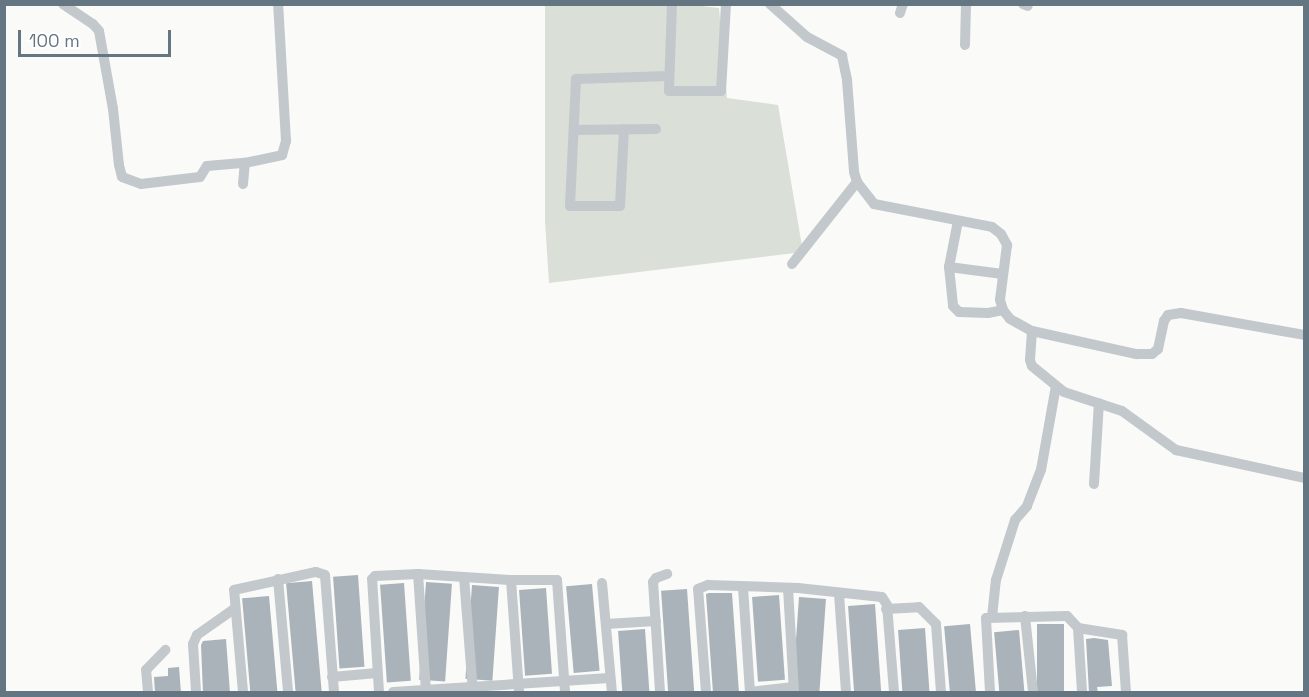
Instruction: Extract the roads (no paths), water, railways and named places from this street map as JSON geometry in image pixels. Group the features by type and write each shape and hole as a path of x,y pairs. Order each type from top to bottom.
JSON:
{"street":[{"path":"63,4 93,24 99,31 122,177 141,184 193,179 200,177 207,166 245,164 282,155 285,148 278,4"},
{"path":"672,4 669,91 721,91 726,4"},
{"path":"770,4 807,37 842,56 857,182 874,204 992,228 1001,234 1007,245 1000,300 1003,310 1010,318 1032,331 1136,354 1152,354 1158,349 1164,321 1168,315 1181,313 1305,334"},
{"path":"964,45 966,4"},
{"path":"624,129 620,206 570,206 576,79 669,76"},
{"path":"574,130 656,129"},
{"path":"243,184 245,164"},
{"path":"792,264 857,182"},
{"path":"958,221 949,267 951,300 959,312 988,313 1003,310"},
{"path":"949,267 1003,274"},
{"path":"1032,331 1030,360 1032,366 1064,392 1122,411 1176,450 1305,478"},
{"path":"992,617 996,580 1015,520 1027,506 1041,470 1056,386"},
{"path":"1094,484 1099,403"},
{"path":"243,693 234,609 233,593 236,587 316,572 326,575 334,693"},
{"path":"418,574 425,692"},
{"path":"379,693 372,579 375,576 418,574 511,580 557,580 565,687"},
{"path":"660,693 653,582 656,578 667,574"},
{"path":"464,577 473,691"},
{"path":"278,579 288,693"},
{"path":"511,580 519,689"},
{"path":"602,583 612,693"},
{"path":"705,693 698,589 708,585 788,588 882,597 886,602 894,693"},
{"path":"743,587 750,692 794,690 788,588"},
{"path":"839,594 846,693"},
{"path":"886,609 919,608 936,624 941,693"},
{"path":"196,693 193,644 196,635 234,609"},
{"path":"1025,616 1033,693"},
{"path":"990,693 984,620 992,617 1025,616 1067,616 1078,628 1082,693"},
{"path":"606,624 656,621"},
{"path":"1078,628 1122,634 1126,693"},
{"path":"148,693 146,670 165,650"},
{"path":"332,677 377,673"},
{"path":"393,693 565,687 610,678"}]}
